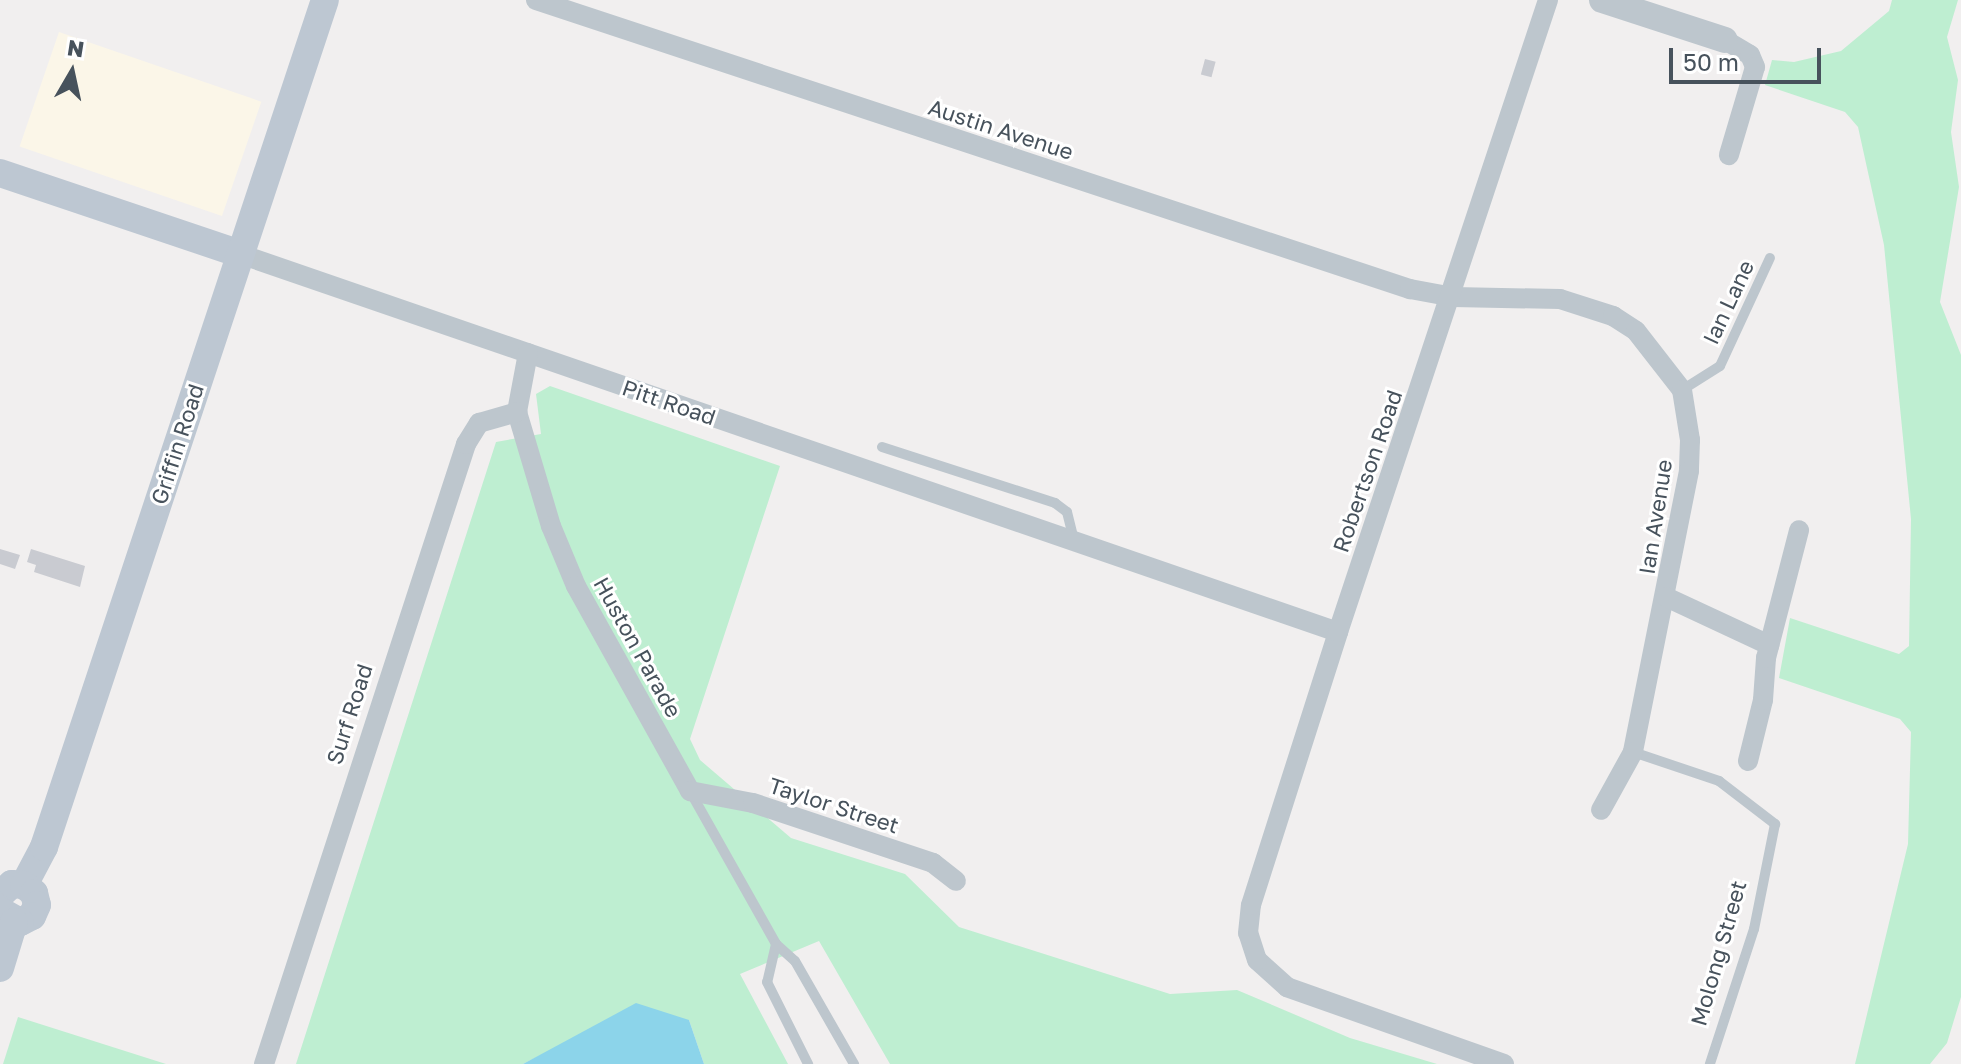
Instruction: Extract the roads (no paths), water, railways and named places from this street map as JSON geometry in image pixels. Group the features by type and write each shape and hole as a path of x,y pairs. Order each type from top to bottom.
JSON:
{"main road":[{"name":"Griffin Road","path":"12,890 44,847 325,0"},
{"name":"Pitt Road","path":"0,173 240,254"},
{"path":"0,968 7,917 35,911 34,893 12,890"}],"street":[{"name":"Austin Avenue","path":"536,0 1410,289 1453,297"},
{"name":"Robertson Road","path":"1504,1064 1287,987 1257,960 1248,933 1251,905 1338,632 1453,297 1548,0"},
{"path":"1602,0 1725,40 1750,55 1755,67 1729,155"},
{"name":"Pitt Road","path":"240,254 1075,545 1338,632"},
{"name":"Ian Avenue","path":"1453,297 1560,299 1599,310 1636,331 1682,390 1689,426 1689,471 1666,597 1633,752 1601,810"},
{"name":"Huston Parade","path":"528,353 517,412 567,565 690,791"},
{"name":"Surf Road","path":"264,1064 460,458 479,423 517,412"},
{"path":"1748,761 1769,645 1799,530"},
{"path":"1666,597 1769,645"},
{"name":"Taylor Street","path":"690,791 753,803 933,863 956,881"}],"lane":[{"name":"Ian Lane","path":"1682,390 1720,366 1770,258"},
{"path":"882,447 1055,503 1067,512 1075,545"},
{"name":"Molong Street","path":"1633,752 1719,781 1775,824 1754,929 1710,1064"},
{"name":"Huston Parade","path":"690,791 776,944 795,961 854,1064"},
{"path":"776,944 767,982 808,1064"}],"water":[{"path":"636,1003 689,1020 704,1064 523,1064"}]}
